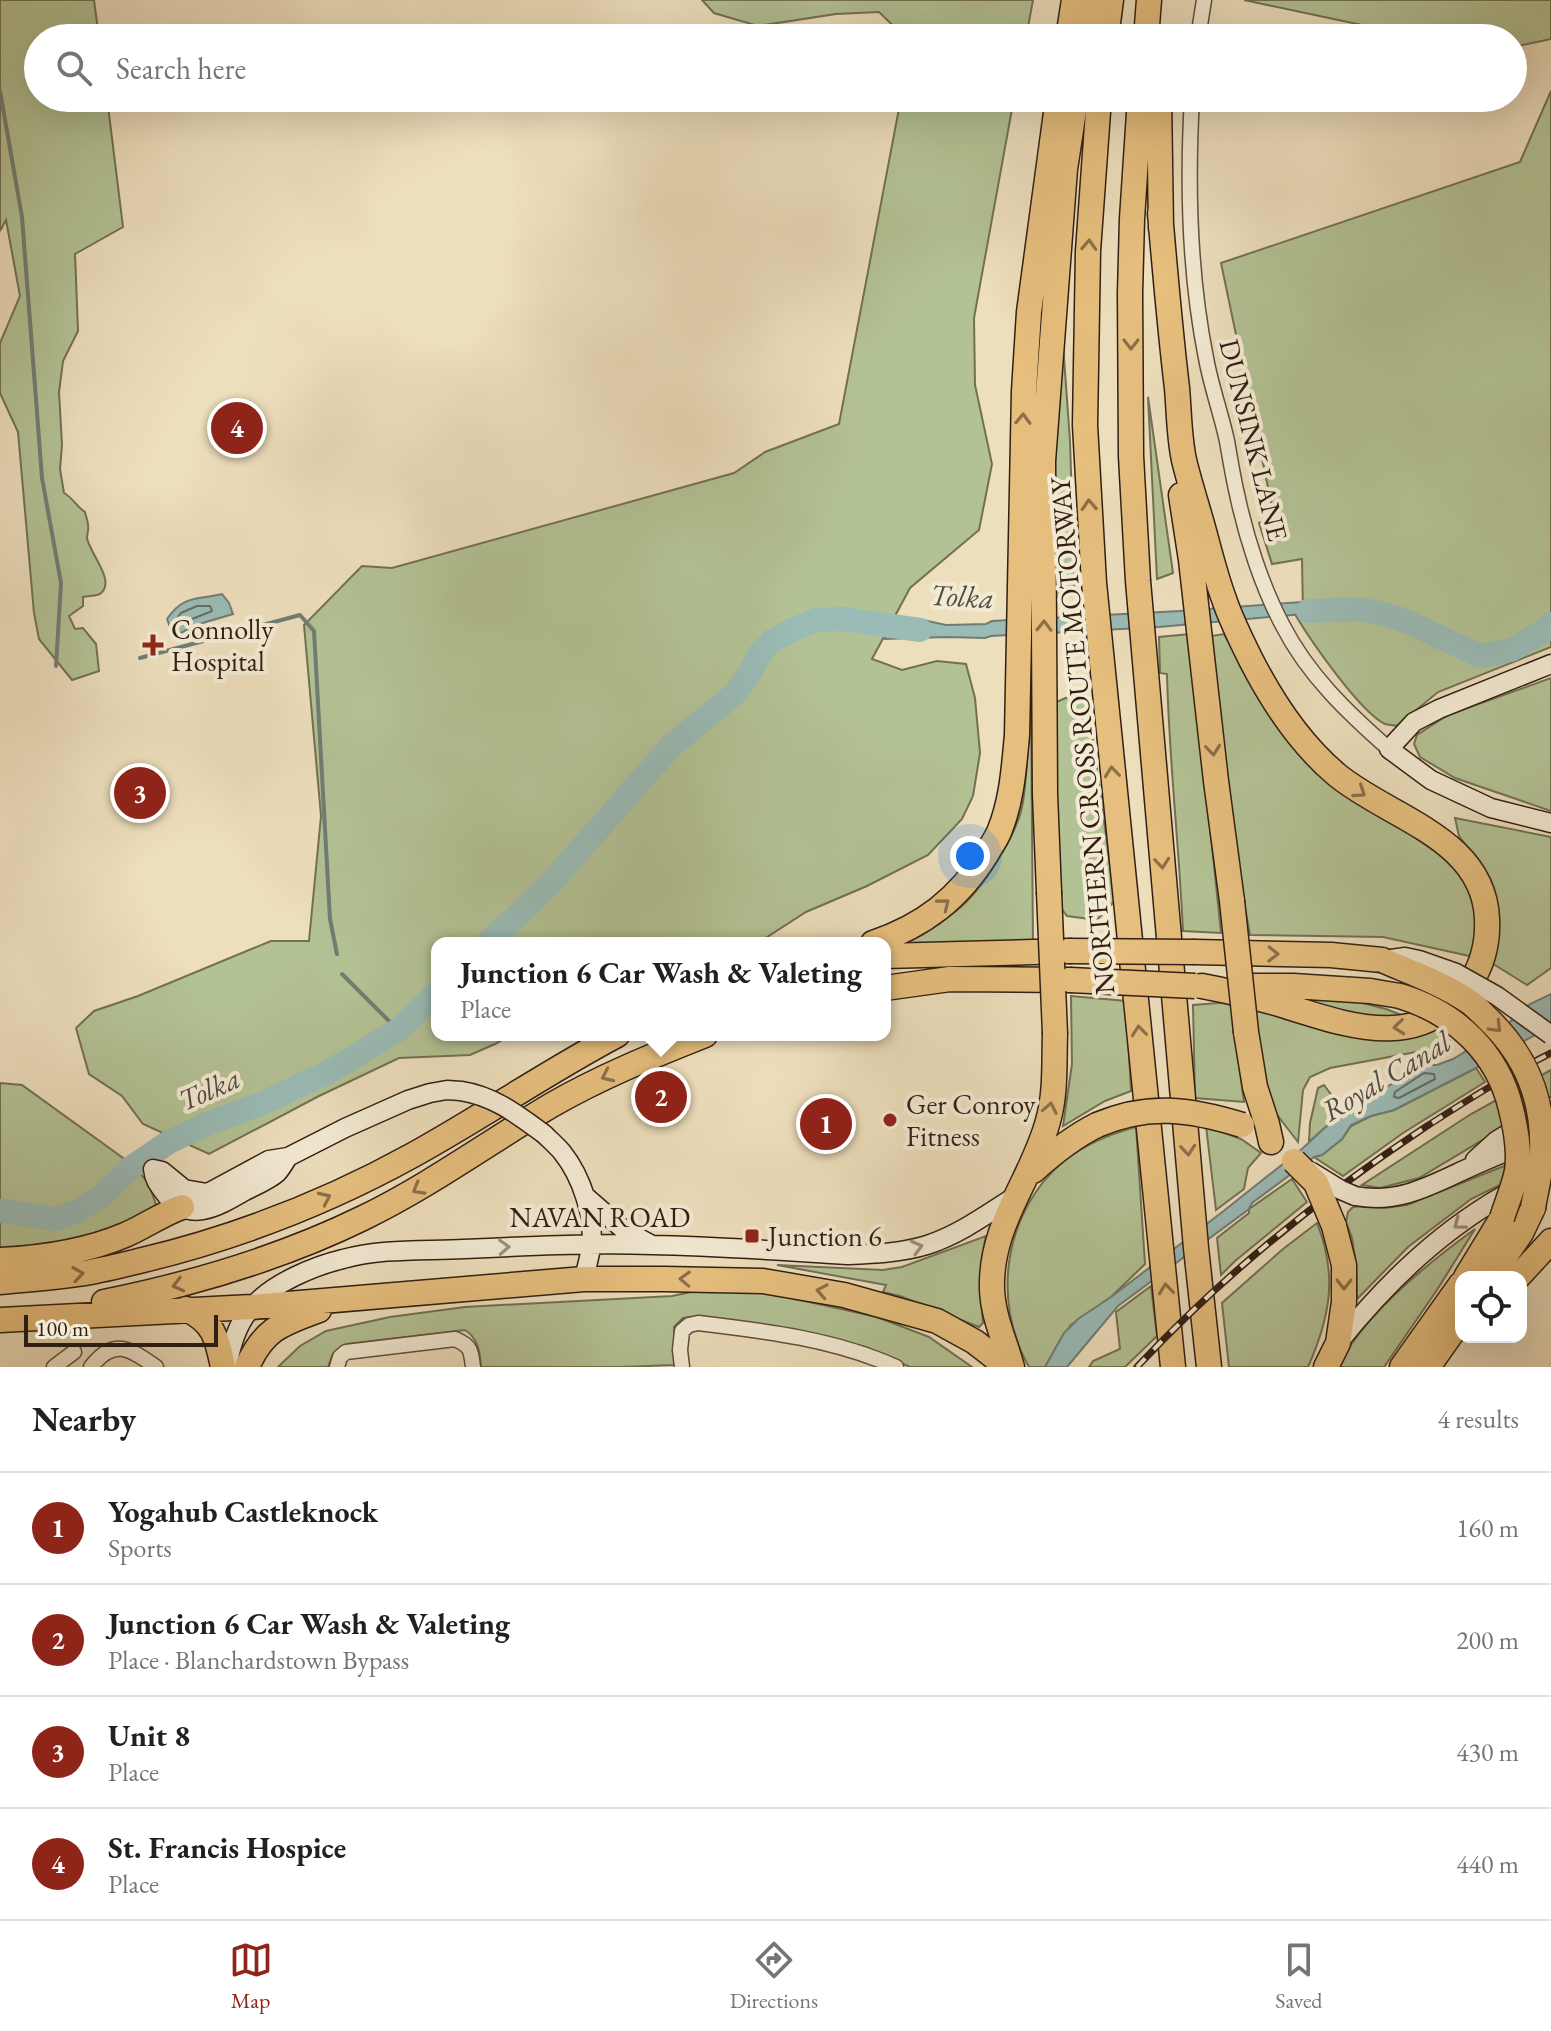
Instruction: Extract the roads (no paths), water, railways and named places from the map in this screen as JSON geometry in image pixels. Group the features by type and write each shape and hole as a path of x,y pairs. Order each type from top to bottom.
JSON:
{"highway":[{"path":"1070,24 1074,0"},
{"path":"1087,24 1091,0"},
{"path":"1108,24 1111,0"},
{"path":"1147,24 1149,0"},
{"path":"1163,24 1164,0"},
{"path":"887,937 914,926 962,889 999,834 1014,778 1024,391 1029,312 1056,112"},
{"path":"1009,1367 994,1307 992,1287 996,1250 1048,1120 1054,1090 1055,1034 1045,794 1043,461 1065,169 1074,112"},
{"name":"NORTHERN CROSS ROUTE MOTORWAY","path":"1098,112 1088,251 1085,425 1094,583 1173,1367"},
{"path":"1139,112 1130,293 1131,456 1138,581 1209,1367"},
{"path":"1159,112 1160,213 1184,458 1202,558 1205,672 1216,781 1255,1087 1267,1124 1281,1150"},
{"path":"1199,986 1275,1003 1331,1020 1378,1029 1404,1028 1423,1023 1445,1010 1461,995 1482,959 1488,938 1486,907 1478,882 1461,857 1442,840 1366,796 1312,753 1285,717 1252,661 1202,558"},
{"path":"891,956 1069,951 1357,957 1382,960 1435,982 1473,1004 1502,1033 1520,1057 1537,1096 1542,1156 1533,1208 1521,1233 1495,1271"},
{"path":"891,987 950,979 1293,986 1370,991 1400,996 1427,1007 1477,1042 1497,1068 1517,1131 1517,1170 1502,1218 1470,1271"},
{"path":"0,1282 80,1274 120,1266 189,1249 287,1216 410,1157 606,1041"},
{"path":"0,1319 134,1296 251,1264 307,1243 364,1218 419,1188 582,1088 690,1041"},
{"path":"1020,1188 1064,1144 1113,1118 1166,1109 1209,1114 1242,1125 1281,1150 1316,1183 1334,1226 1344,1265 1344,1302 1338,1343 1326,1367"},
{"path":"0,1260 42,1258 100,1245 182,1207"},
{"path":"1524,1271 1551,1241"},
{"path":"0,1319 252,1307 584,1279 763,1281 844,1295 937,1321 975,1342 1009,1367"},
{"path":"1402,1367 1455,1292"},
{"path":"247,1367 259,1343 282,1324 320,1309 416,1293"},
{"path":"186,1309 200,1315 209,1325 217,1339 225,1367"},
{"path":"1428,1367 1455,1329"},
{"path":"1445,1367 1464,1343"}],"main road":[{"path":"1551,664 1414,722 1389,749 1431,780 1491,808 1551,823"},
{"path":"1382,960 1405,957 1456,973 1497,996 1551,1035"},
{"path":"182,1207 269,1160 288,1157 408,1100 447,1090 478,1093 544,1134 573,1169 585,1196 590,1225 591,1246 584,1279"},
{"path":"1464,1170 1496,1141 1551,1107"},
{"path":"1281,1150 1341,1190 1355,1196 1384,1199 1435,1185 1514,1149 1551,1137"},
{"path":"207,1193 184,1189 162,1171 153,1169 154,1178 172,1204 195,1211 210,1210 278,1172 288,1157"},
{"path":"1338,1343 1370,1304 1433,1244 1503,1196 1551,1174"},
{"name":"NAVAN ROAD","path":"225,1367 241,1324 252,1307 290,1280 316,1267 346,1258 383,1253 535,1246 652,1245 847,1255 904,1251 954,1234 1020,1188"},
{"path":"585,1196 624,1230 652,1245"}],"street":[{"path":"1200,24 1204,0"},
{"name":"DUNSINK LANE","path":"1192,112 1189,200 1195,295 1206,360 1237,497 1252,548 1268,594 1301,656 1321,683 1389,749"},
{"path":"682,1367 682,1331 698,1323 831,1344 896,1367"},
{"path":"337,1367 340,1357 346,1352 455,1339 470,1349 473,1367"},
{"path":"91,1367 113,1348 124,1348 156,1367"},
{"path":"58,1366 74,1352"}],"water":[{"path":"222,594 233,614 181,633 171,630 167,619 179,606 191,600"},
{"path":"1302,602 1342,604 1340,615 1304,614 985,638 885,639 890,626 923,620 946,625 986,624 992,621"},
{"name":"Royal Canal","path":"1551,994 1551,1026 1394,1110 1351,1125 1342,1139 1322,1155 1314,1157 1118,1306 1067,1367 1045,1367 1064,1333 1078,1319 1221,1213 1330,1123 1358,1110 1369,1098 1422,1065 1437,1065 1453,1059 1502,1029 1530,1004"}],"waterway":[{"path":"0,91 22,217 42,478 61,583 56,666"},
{"name":"Tolka","path":"1308,611 1361,609 1384,614 1480,656 1511,650 1548,629 1551,624"},
{"path":"140,658 300,615 314,631 330,919 337,954"},
{"name":"Tolka","path":"494,937 550,884 671,746 736,693 760,653 772,641 817,620 843,619 920,630"},
{"path":"342,974 398,1030"},
{"name":"Tolka","path":"0,1211 56,1219 76,1212 103,1195 129,1169 169,1142 329,1072 398,1030 431,999"}],"railway":[{"path":"1137,1367 1238,1269 1310,1210 1424,1128 1551,1053"}],"place":[{"name":"St. Francis Hospice","path":"237,428"},
{"name":"Connolly Hospital","path":"153,645"},
{"name":"Unit 8","path":"140,793"},
{"name":"Junction 6 Car Wash & Valeting","path":"661,1097"},
{"name":"Ger Conroy Fitness","path":"890,1120"},
{"name":"Yogahub Castleknock","path":"826,1124"},
{"name":"Junction 6","path":"752,1236"}]}
